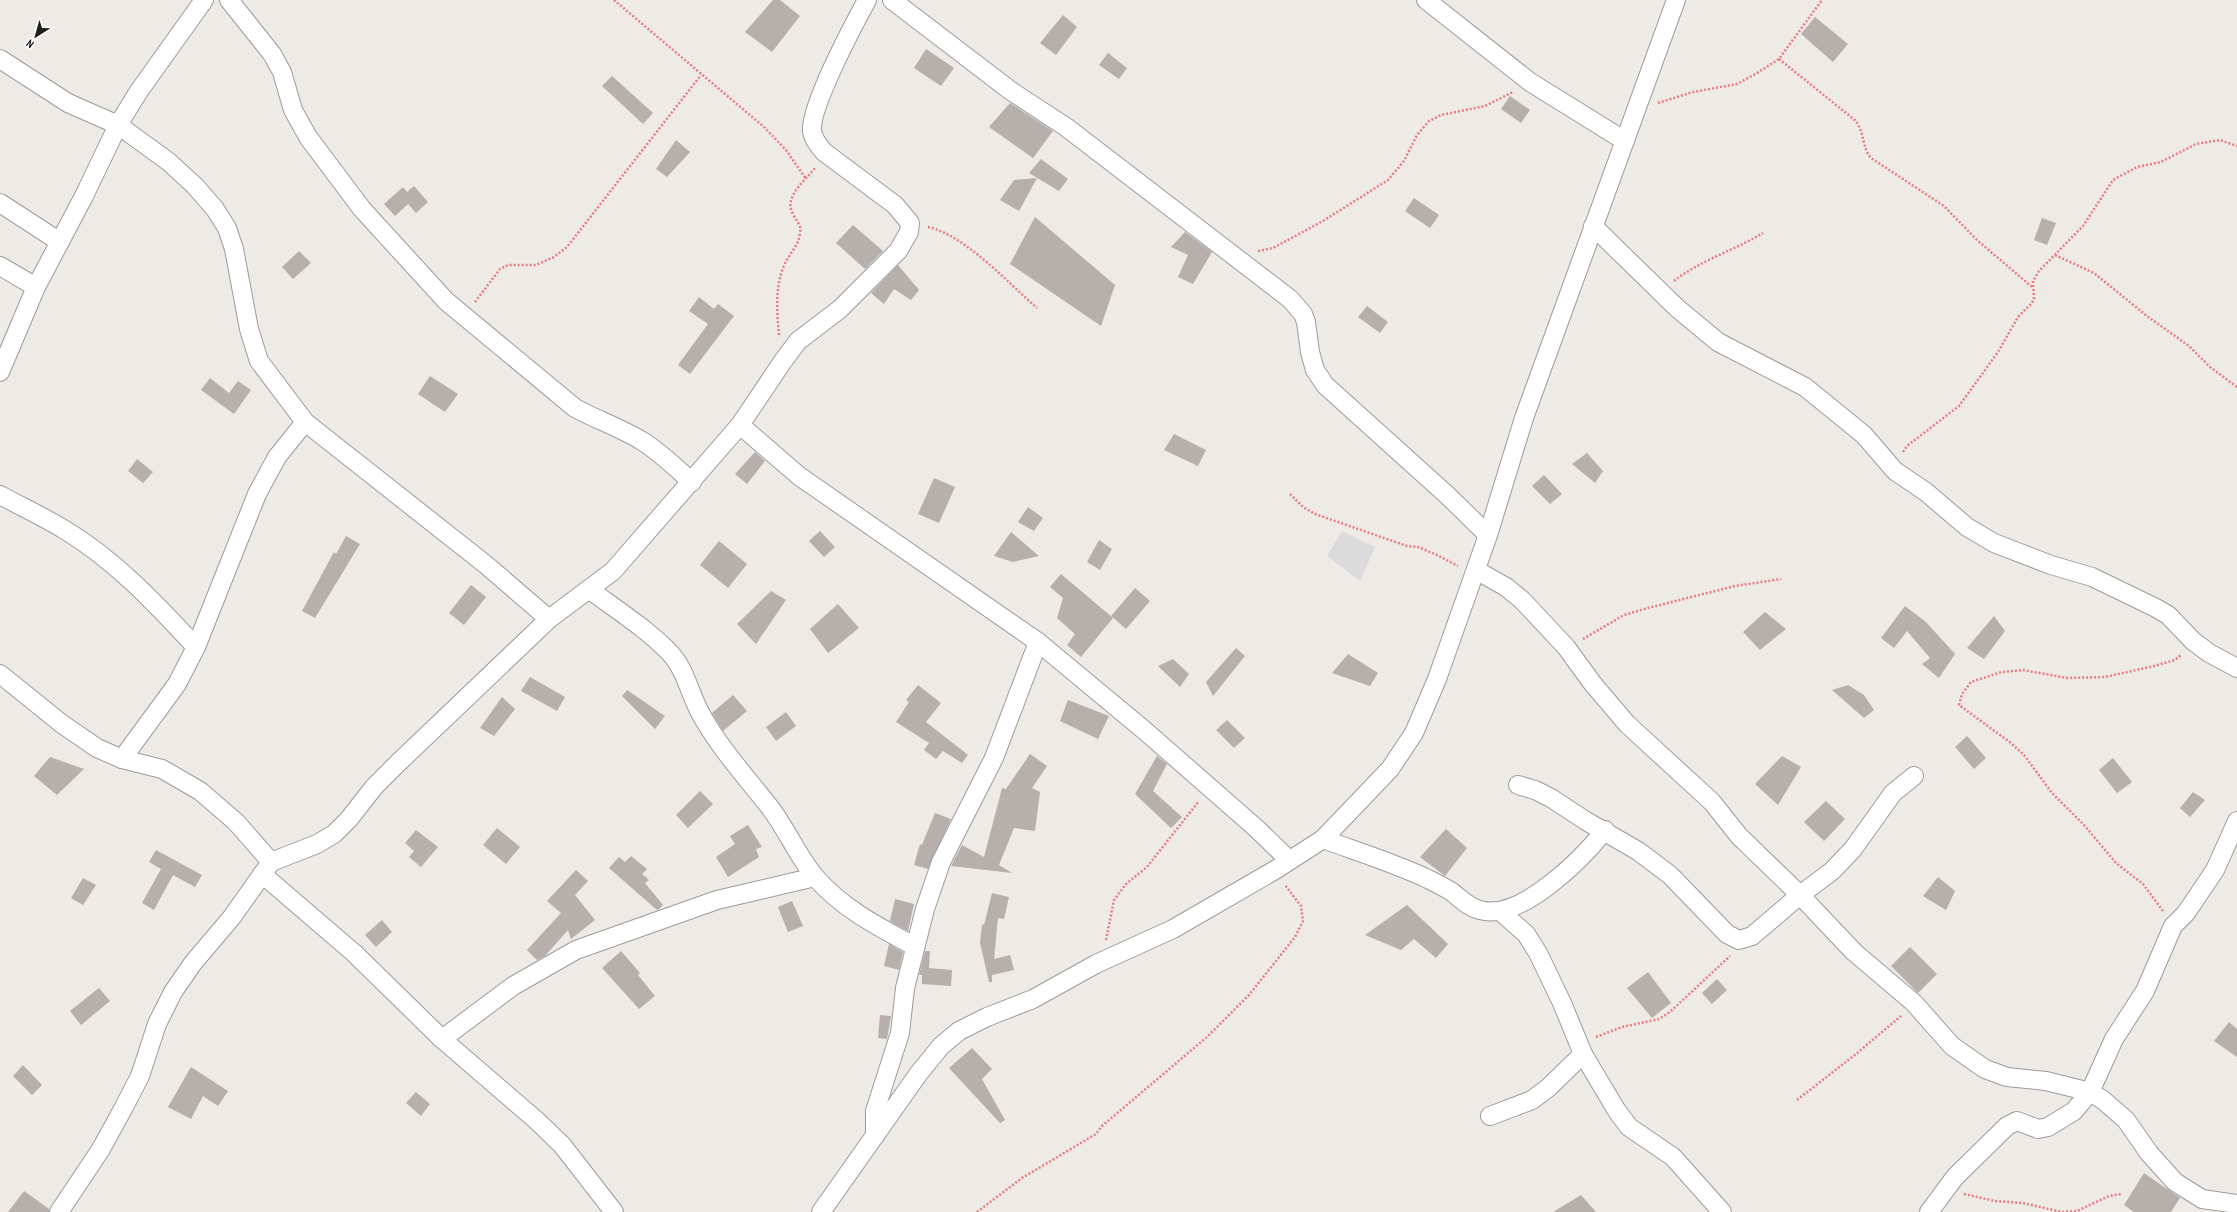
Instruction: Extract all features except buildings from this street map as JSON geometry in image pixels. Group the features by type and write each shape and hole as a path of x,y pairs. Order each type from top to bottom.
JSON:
{"street":[{"path":"229,0 272,54 282,72 293,110 308,137 333,172 400,252 446,301 575,408 598,421 641,440 662,455 692,482"},
{"path":"59,1212 101,1149 136,1082 157,1024 174,992 193,963 232,917 266,868 317,844 334,834 393,768 549,619 590,590 613,571 740,425 798,341 840,309 898,252 909,232 910,223 895,205 824,152 817,144 812,131 814,117 850,32 867,0"},
{"path":"892,0 957,52 1011,92 1066,127 1290,299 1303,314 1309,334 1310,352 1315,370 1325,385 1452,500 1488,535"},
{"path":"1426,0 1530,82 1624,141"},
{"path":"821,1212 919,1073 941,1046 959,1031 987,1017 1033,999 1096,964 1173,929 1282,865 1323,839 1390,769 1414,733 1434,686 1488,535 1524,418 1676,0"},
{"path":"0,372 36,287 118,125 195,3"},
{"path":"0,60 68,103 118,125 168,162 215,209 227,228 234,249 249,329 259,361 305,422 380,479 549,619"},
{"path":"0,204 60,242"},
{"path":"1594,226 1677,308 1718,342 1806,387 1864,435 1895,471 1926,492 1952,516 1984,538 2051,565 2092,577 2168,615 2193,641 2209,653 2237,668"},
{"path":"0,266 36,287"},
{"path":"122,759 177,684 196,647 257,494 277,457 305,422"},
{"path":"740,425 800,476 1038,642 1210,788 1282,865"},
{"path":"0,495 65,530 104,558 153,601 196,647"},
{"path":"1475,572 1506,587 1522,600 1566,647 1593,684 1627,724 1712,802 1739,836 1800,895 1854,952 1914,1003 1952,1046 1985,1069 2007,1077 2046,1081 2090,1092 2103,1100 2126,1120 2149,1153 2176,1182 2202,1198 2237,1204"},
{"path":"590,590 645,630 671,654 686,678 702,716 731,760 768,805 815,877 838,901 868,921 914,946"},
{"path":"875,1136 875,1111 900,1033 905,988 914,946 941,862 994,758 1038,642"},
{"path":"0,674 62,724 97,748 122,759 162,769 200,791 236,822 266,868 442,1039 531,1115 562,1145 614,1212"},
{"path":"1518,785 1536,790 1638,851 1670,875 1727,934 1739,940 1745,940 1832,871 1853,849 1889,798 1904,783 1914,776"},
{"path":"1929,1212 1944,1191 2000,1132 2011,1123 2016,1121 2038,1129 2048,1128 2074,1111 2090,1092 2114,1039 2145,992 2173,926 2186,913 2215,870 2237,821"},
{"path":"1323,839 1427,879 1452,893 1467,905 1481,911 1500,910 1527,900 1547,888 1569,869 1605,830"},
{"path":"442,1039 513,986 576,950 717,900 815,877"},
{"path":"1500,910 1526,934 1538,953 1575,1032 1583,1054 1599,1085 1629,1126 1673,1157 1717,1210"},
{"path":"1490,1116 1532,1100 1548,1088 1583,1054"}],"path":[{"path":"614,0 775,138 786,150 806,179"},
{"path":"1636,109 1693,92 1737,84 1779,59 1822,0"},
{"path":"1779,59 1856,121 1862,129 1866,149 1871,158 1944,206 1977,240 2032,287"},
{"path":"464,317 500,269 508,265 536,265 554,257 567,247 701,75"},
{"path":"1224,247 1251,252 1273,248 1324,221 1388,180 1404,161 1417,135 1428,121 1441,115 1485,106 1530,82"},
{"path":"1895,471 1907,446 1934,427 1963,400 1998,352 2018,317 2034,300 2032,282 2039,271 2083,226 2113,180 2137,167 2161,162 2196,144 2220,140 2237,146"},
{"path":"783,361 777,306 780,282 783,268 800,234 801,228 790,208 791,199 795,191 806,179 824,152"},
{"path":"910,223 931,228 967,247 1037,308"},
{"path":"1661,291 1681,275 1732,251 1763,233"},
{"path":"2055,255 2094,273 2147,316 2189,346 2210,367 2237,388"},
{"path":"1290,494 1303,506 1315,514 1407,546 1418,547 1475,572"},
{"path":"1566,647 1596,632 1624,615 1736,586 1781,579"},
{"path":"2173,926 2143,884 2116,863 2084,825 2052,793 2024,756 2011,743 1959,705 1962,694 1971,682 2002,672 2023,670 2067,678 2105,677 2175,660 2187,651 2193,641"},
{"path":"1096,964 1106,939 1114,900 1126,884 1147,867 1210,788"},
{"path":"977,1212 1022,1178 1096,1134 1102,1126 1207,1037 1249,995 1295,937 1303,921 1301,906 1282,865"},
{"path":"1575,1032 1594,1038 1622,1027 1659,1019 1670,1012 1745,940"},
{"path":"1797,1100 1886,1030 1914,1003"},
{"path":"1944,1191 1995,1201 2035,1205 2049,1210 2062,1212 2077,1211 2109,1196 2122,1194"}],"shaded area":[{"path":"1342,531 1375,547 1360,581 1327,556"}]}
